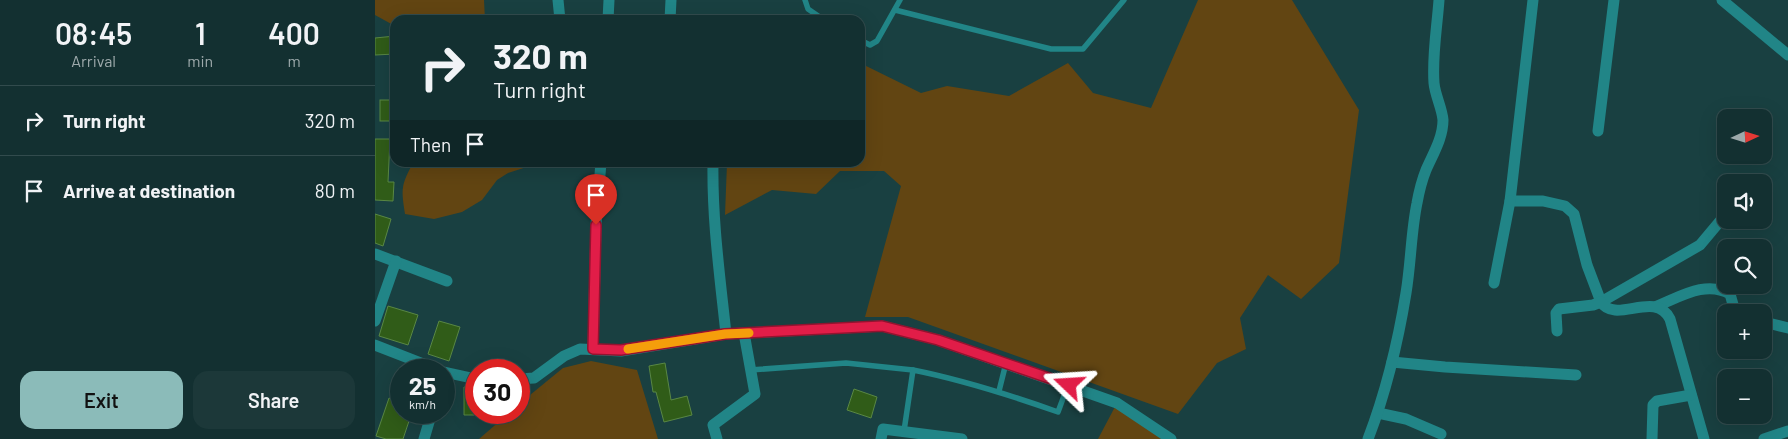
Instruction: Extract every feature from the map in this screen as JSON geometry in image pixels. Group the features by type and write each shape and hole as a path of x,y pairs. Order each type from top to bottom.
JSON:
{"street":[{"path":"559,0 560,15"},
{"path":"608,15 609,0"},
{"path":"670,15 671,0"},
{"path":"1368,439 1378,413 1392,362 1407,291 1412,232 1417,202 1425,172 1439,141 1443,120 1434,85 1434,58 1439,0"},
{"path":"1494,283 1510,201 1533,0"},
{"path":"1598,131 1614,0"},
{"path":"1722,0 1788,55"},
{"path":"593,349 596,225 601,167"},
{"path":"713,167 717,250 725,334"},
{"path":"1510,201 1543,201 1565,206 1574,214 1587,265 1601,302 1612,310 1657,306 1709,288 1718,288 1729,294 1733,304"},
{"path":"1557,331 1556,313 1559,309 1593,305 1601,302 1700,245 1717,225"},
{"path":"375,254 447,281"},
{"path":"375,321 396,261"},
{"path":"1657,306 1666,311 1670,319 1704,439"},
{"path":"1772,324 1788,328"},
{"path":"530,378 534,378 564,356 580,349 621,350 725,334 882,326 938,340 1117,403 1171,439"},
{"path":"717,439 713,425 755,394 744,333"},
{"path":"375,345 411,359"},
{"path":"1392,362 1445,368 1576,375"},
{"path":"1652,439 1653,405 1657,401 1691,395"},
{"path":"1378,413 1406,419 1441,434"},
{"path":"424,439 428,424"},
{"path":"881,439 883,429 962,439"},
{"path":"1764,439 1788,431"}],"lane":[{"path":"805,0 809,9 817,15"},
{"path":"865,42 870,45 877,41 900,0"},
{"path":"895,10 1051,49 1083,49 1124,0"},
{"path":"751,370 846,363 913,370 957,379 999,391 1058,412 1069,385"},
{"path":"999,391 1006,363"},
{"path":"904,431 913,370"}],"shaded area":[{"path":"375,0 484,0 485,15 390,15 390,23 375,15"},
{"path":"1198,0 1292,0 1359,110 1339,263 1301,299 1268,275 1240,318 1246,349 1217,363 1178,414 908,317 865,317 901,186 884,171 840,171 816,194 772,190 725,215 727,167 865,167 865,65 921,93 947,86 1009,96 1068,63 1093,93 1151,108"},
{"path":"411,167 527,167 508,173 497,180 482,200 462,212 434,219 405,214 403,187"},
{"path":"591,361 637,370 658,439 479,439 496,424 530,424 530,395 563,368"},
{"path":"1117,403 1171,439 1098,439"}],"building":[{"path":"390,36 390,54 375,55 375,38"},
{"path":"380,100 390,100 390,121 380,121"},
{"path":"375,139 390,139 388,182 394,182 393,201 375,200"},
{"path":"375,214 391,219 383,246 375,243"},
{"path":"388,306 418,315 408,345 379,336"},
{"path":"439,321 460,327 450,359 428,354"},
{"path":"665,363 671,400 687,396 692,415 664,422 656,392 653,392 649,366"},
{"path":"464,387 465,415 464,415"},
{"path":"854,389 877,397 871,418 847,410"},
{"path":"390,398 390,424 408,424 403,439 386,439 376,436"}],"slow traffic":[{"path":"628,349 725,334 749,333"}],"route":[{"path":"596,225 593,349 621,350 670,344 725,334 882,326 938,340 1069,385"}]}
